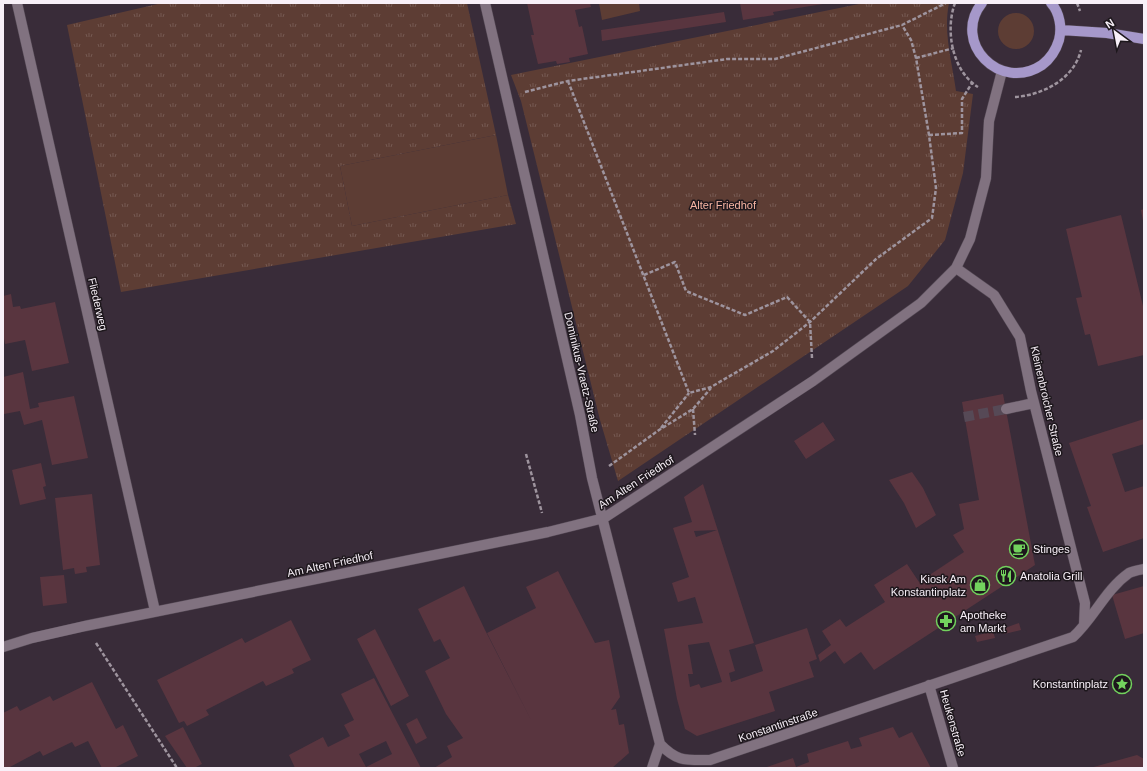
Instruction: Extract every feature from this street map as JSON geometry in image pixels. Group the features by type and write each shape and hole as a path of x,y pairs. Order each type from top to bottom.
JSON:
{"main road":[{"path":"982,3 974,20 972,33 974,43 990,65 1002,71 1014,74 1025,73 1046,62 1054,53 1061,30 1059,18 1051,3"},
{"path":"1061,30 1107,33 1144,39"}],"street":[{"name":"Fliederweg","path":"17,3 155,611"},
{"name":"Dominikus-Vraetz-Straße","path":"485,3 578,407 592,478 604,518 660,744"},
{"name":"Am Alten Friedhof","path":"3,647 32,638 85,626 548,532 604,518 813,381 921,303 956,268 970,239 986,178 989,121 1002,71"},
{"name":"Kleinenbroicher Straße","path":"956,268 994,295 1020,337 1031,392 1085,603 1084,628"},
{"path":"1006,409 1034,403"},
{"path":"929,685 1073,637 1084,628 1100,602 1130,573 1144,569"},
{"name":"Konstantinstraße","path":"660,744 670,755 679,759 710,760 929,685"},
{"name":"Heukenstraße","path":"929,685 953,768"},
{"path":"652,768 660,744"}],"path":[{"path":"507,97 568,81 727,59 775,59 902,25 946,3"},
{"path":"659,430 689,393 711,387 773,351 810,322 876,259 932,218 936,188 929,135 916,58 911,40 902,25"},
{"path":"916,58 974,43"},
{"path":"568,81 689,393"},
{"path":"929,135 962,133 962,99 972,84"},
{"path":"644,275 674,262 686,291 745,315 787,297 810,322 813,381"},
{"path":"592,478 659,430 693,409 711,387"},
{"path":"526,454 548,532"},
{"path":"85,626 177,768"}],"green space":[{"path":"162,3 467,3 496,135 340,166 352,226 508,195 516,224 121,292 67,25"},
{"path":"599,3 639,3 640,11 602,20"},
{"name":"Alter Friedhof","path":"864,3 949,3 947,25 950,58 956,91 973,94 963,173 945,240 908,286 618,481 600,420 521,101 511,75"},
{"path":"1020,13 1029,18 1033,24 1033,38 1029,44 1020,49 1012,49 1003,44 999,38 998,27 1003,18 1009,14"},
{"path":"496,135 508,195 352,226 340,166"}],"building":[{"path":"527,3 590,3 591,7 575,10 579,27 582,26 588,54 569,58 570,62 557,64 556,61 538,64 531,35 534,35"},
{"path":"740,3 823,4 773,12 774,15 743,20"},
{"path":"724,12 726,22 602,41 601,30"},
{"path":"1144,209 1144,221 1143,221 1141,210"},
{"path":"1121,215 1144,310 1144,355 1098,366 1090,334 1085,335 1076,298 1082,297 1066,229"},
{"path":"11,294 13,307 20,306 21,309 55,302 69,363 32,371 25,340 5,344 3,333 3,296"},
{"path":"23,372 30,409 39,407 38,403 74,396 88,458 52,465 42,420 24,425 20,411 4,414 3,377"},
{"path":"1003,394 1035,565 874,670 861,652 844,664 835,651 820,662 818,655 831,645 822,631 840,619 846,627 885,602 874,585 907,564 919,582 964,552 953,535 964,529 959,504 979,500 962,402"},
{"path":"1144,419 1144,444 1112,454 1125,492 1144,486 1144,538 1103,552 1087,507 1091,506 1069,443"},
{"path":"823,422 835,440 806,459 794,441"},
{"path":"41,463 46,486 43,487 46,499 20,505 12,470"},
{"path":"912,472 923,488 936,515 916,528 904,503 889,480"},
{"path":"703,484 754,643 729,650 735,671 729,673 731,682 763,671 755,645 807,628 817,659 809,662 814,677 769,692 775,711 697,736 685,729 677,699 664,629 703,623 695,597 678,602 672,583 689,577 673,528 692,522 684,497","holes":["717,530 696,537 694,531","709,642 722,682 701,688 699,684 690,687 688,674 693,674 688,645"]},
{"path":"92,494 100,565 86,567 87,572 75,574 74,568 63,570 55,498"},
{"path":"558,571 595,643 609,640 620,697 611,710 616,709 619,725 624,724 629,753 612,768 434,768 452,757 447,746 463,738 446,714 425,671 450,658 440,639 434,642 418,609 464,586 485,630 533,724 487,633 536,608 526,587"},
{"path":"64,575 67,603 43,606 40,577"},
{"path":"1144,586 1144,633 1125,639 1112,595"},
{"path":"291,620 311,660 292,669 294,673 266,686 263,681 206,710 209,715 187,726 184,721 179,723 157,680 242,638 245,643"},
{"path":"1019,623 1021,630 1004,634 1002,629"},
{"path":"375,629 409,696 391,706 357,639"},
{"path":"993,631 995,638 977,642 975,636"},
{"path":"374,678 421,768 295,768 289,755 323,737 328,747 350,736 344,725 354,720 341,694","holes":["386,741 392,754 366,767 359,754"]},
{"path":"92,682 116,729 123,725 138,756 114,768 102,768 88,741 75,747 72,742 43,756 40,751 8,768 3,768 3,713 17,706 20,711 50,696 53,701"},
{"path":"417,718 427,738 416,744 406,724"},
{"path":"183,727 202,764 194,768 187,768 165,736"},
{"path":"893,727 899,738 912,732 931,768 764,768 793,758 796,767 809,762 807,754 848,741 851,749 862,746 859,738"},
{"path":"1137,755 1144,759 1144,768 1090,768"}],"tunnel":[{"path":"964,417 1006,409"}],"place":[{"name":"Stinges","path":"1019,549"},
{"name":"Anatolia Grill","path":"1006,576"},
{"name":"Kiosk Am Konstantinplatz","path":"980,585"},
{"name":"Apotheke am Markt","path":"946,621"},
{"name":"Konstantinplatz","path":"1122,684"}]}
